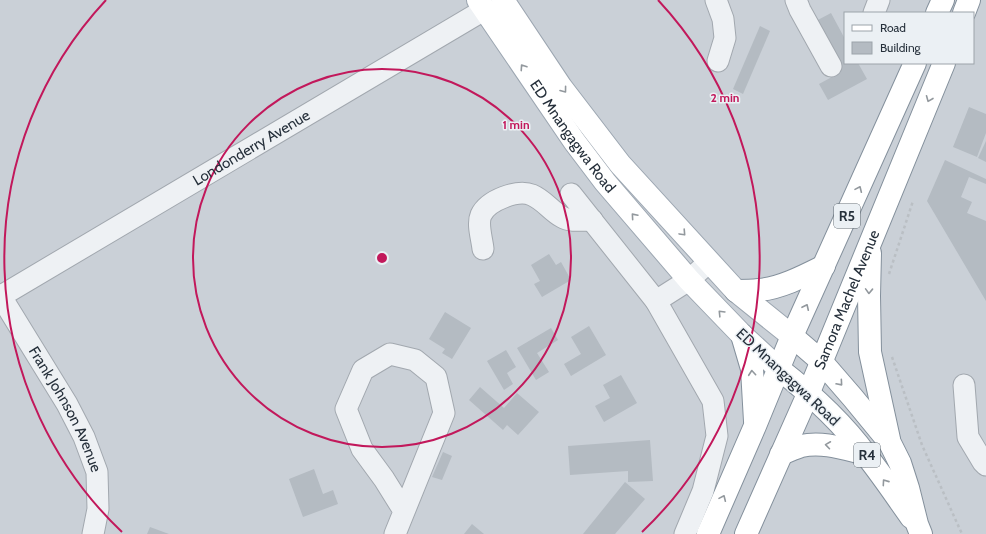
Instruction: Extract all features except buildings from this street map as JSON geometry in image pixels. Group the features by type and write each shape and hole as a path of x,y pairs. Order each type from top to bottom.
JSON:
{"main road":[{"path":"937,12 943,0"},
{"path":"964,12 970,0"},
{"name":"ED Mnangagwa Road","path":"492,2 561,86 620,164 736,291 821,361 890,443 900,463 919,529"},
{"name":"ED Mnangagwa Road","path":"492,2 574,141 605,182 689,280 742,335 779,369 808,392 836,420 866,454 919,529"},
{"name":"Samora Machel Avenue","path":"708,534 792,336 915,64"},
{"name":"Samora Machel Avenue","path":"746,534 808,392 944,64"},
{"path":"871,238 869,296 870,352 890,443"},
{"path":"736,291 760,290 790,282 824,266"},
{"path":"742,335 752,369 755,426"},
{"path":"781,454 800,446 825,444 866,454"}],"street":[{"path":"716,0 723,19 725,38 718,61"},
{"path":"796,0 831,66"},
{"path":"874,12 879,0"},
{"name":"Londonderry Avenue","path":"0,296 492,2"},
{"path":"483,249 480,225 481,215 488,207 500,199 513,194 525,192 533,195 541,199 562,218 592,220"},
{"path":"571,194 656,301 713,401 717,436 704,491 685,534"},
{"path":"656,301 689,280 709,262"},
{"name":"Frank Johnson Avenue","path":"0,296 67,404 84,437 97,472 98,510 93,534"},
{"path":"395,534 444,413 436,377 415,360 390,354 363,370 346,409 362,449 384,479 404,511"},
{"path":"964,385 968,437 986,465"}],"path":[{"path":"887,281 913,201"},
{"path":"890,352 922,445 962,534"}],"shaded area":[{"path":"0,0 986,0 986,534 0,534"}]}
